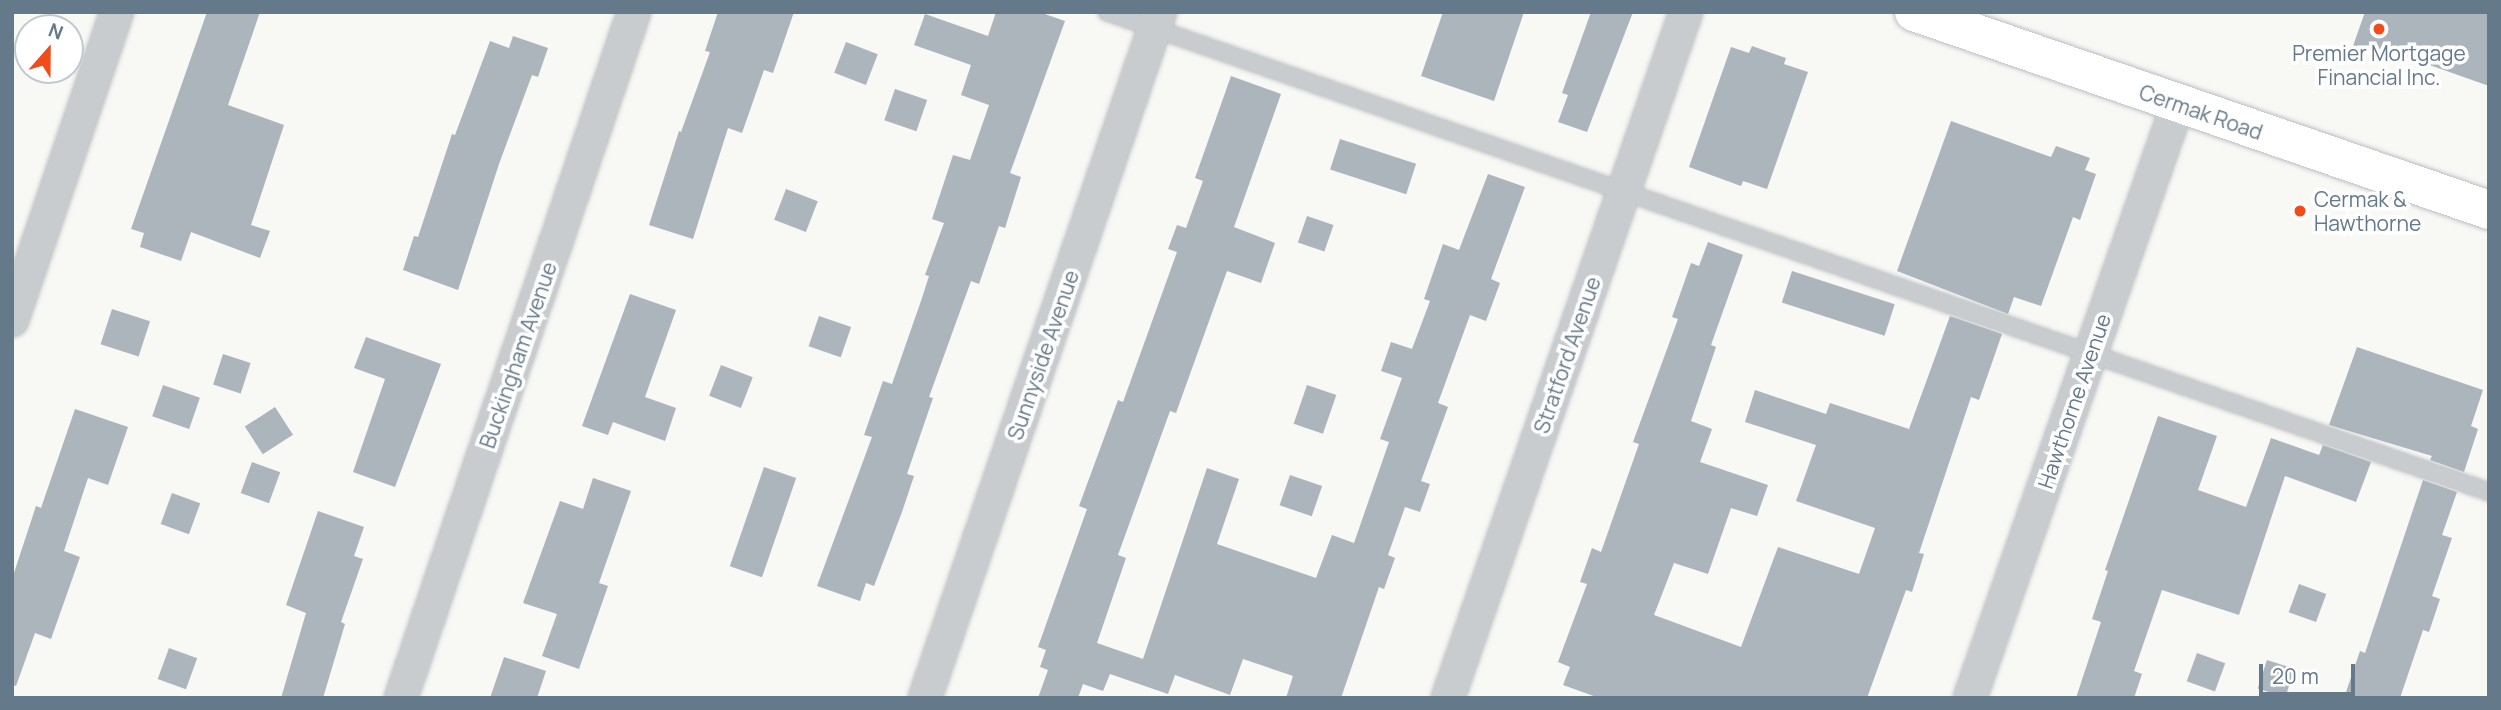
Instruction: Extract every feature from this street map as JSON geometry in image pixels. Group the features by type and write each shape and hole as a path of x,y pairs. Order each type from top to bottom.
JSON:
{"main road":[{"name":"Cermak Road","path":"1914,12 2489,210"}],"street":[{"path":"12,320 117,12"},
{"name":"Buckingham Avenue","path":"401,698 634,12"},
{"name":"Stratford Avenue","path":"1448,698 1686,12"},
{"name":"Sunnyside Avenue","path":"925,698 1157,21"},
{"name":"Hawthorne Avenue","path":"1970,698 2178,104"}],"lane":[{"path":"1107,12 1157,21 1623,192 2489,492"}],"building":[{"path":"207,12 260,12 228,105 284,125 251,225 270,231 260,258 191,232 181,261 140,247 144,233 131,229"},
{"path":"718,12 794,12 773,73 764,70 742,133 728,128 693,239 649,225 679,131 681,132 710,52 705,51"},
{"path":"996,12 1039,12 1065,21 1010,173 1021,177 1005,228 999,226 979,284 971,281 929,397 933,398 907,474 914,476 902,512 874,586 866,583 860,601 817,586 872,437 864,435 883,381 892,384 929,276 925,275 944,223 932,219 953,155 970,160 989,105 961,95 971,65 914,45 925,14 988,36"},
{"path":"1443,12 1524,12 1494,101 1421,76"},
{"path":"1591,12 1633,12 1587,132 1558,122 1568,95 1562,93"},
{"path":"2365,12 2489,12 2489,86 2390,51 2388,59 2353,46"},
{"path":"513,36 548,48 538,77 532,75 499,164 458,290 403,270 414,236 418,237 452,134 455,135 490,41 509,48"},
{"path":"846,42 878,54 866,85 834,73"},
{"path":"1752,46 1786,58 1784,64 1808,72 1767,189 1743,181 1741,186 1689,167 1731,47 1749,53"},
{"path":"1231,76 1281,94 1234,227 1275,243 1261,283 1227,271 1176,413 1170,411 1118,555 1126,558 1097,643 1143,659 1207,468 1239,479 1217,544 1316,578 1332,535 1354,543 1389,442 1380,439 1402,378 1381,371 1391,342 1412,349 1430,301 1424,299 1443,244 1459,250 1488,174 1525,187 1491,279 1500,283 1486,321 1470,315 1438,403 1448,407 1421,481 1430,484 1420,512 1405,507 1388,555 1395,558 1384,589 1379,587 1341,698 1286,698 1293,676 1243,659 1230,695 1175,675 1168,694 1110,674 1103,691 1083,684 1078,698 1038,698 1048,670 1040,667 1046,650 1038,647 1087,509 1079,506 1118,400 1123,402 1177,252 1168,249 1177,225 1186,228 1203,181 1195,178"},
{"path":"895,89 927,100 916,131 884,120"},
{"path":"1951,121 2051,157 2056,146 2090,158 2085,170 2096,174 2080,220 2073,217 2041,306 2014,297 2008,314 1897,271"},
{"path":"1340,139 1416,164 1406,194 1330,169"},
{"path":"786,189 818,201 806,232 774,220"},
{"path":"1307,216 1333,225 1324,252 1298,242"},
{"path":"1708,242 1743,255 1711,345 1716,347 1691,421 1712,429 1700,462 1768,485 1757,516 1731,508 1708,574 1674,563 1654,615 1741,647 1778,547 1859,574 1875,528 1796,501 1816,445 1745,422 1755,390 1826,414 1830,403 1909,429 1950,316 2002,334 1979,400 1971,397 1919,553 1924,554 1912,592 1906,590 1867,698 1599,698 1563,685 1570,667 1558,662 1587,584 1580,582 1592,548 1601,552 1639,444 1633,442 1678,319 1672,317 1691,263 1699,266"},
{"path":"1792,271 1895,304 1885,336 1782,302"},
{"path":"630,294 676,310 645,397 676,408 665,441 613,422 608,435 582,426"},
{"path":"112,309 150,321 139,357 101,344"},
{"path":"819,316 851,327 841,357 809,346"},
{"path":"366,337 441,364 395,487 353,472 385,379 354,368"},
{"path":"2357,347 2483,390 2471,426 2478,429 2464,472 2430,460 2432,456 2329,425"},
{"path":"223,354 251,363 241,393 213,384"},
{"path":"721,365 753,377 741,408 709,396"},
{"path":"163,385 200,398 189,429 152,416"},
{"path":"1307,385 1336,395 1323,434 1294,424"},
{"path":"275,407 293,435 263,454 245,427"},
{"path":"75,409 128,427 108,485 88,478 64,551 80,557 51,639 35,633 16,686 12,685 12,579 36,506 41,508"},
{"path":"2158,416 2217,436 2198,490 2246,507 2271,438 2319,455 2323,445 2371,462 2356,502 2285,476 2239,615 2162,590 2134,671 2142,674 2134,698 2076,698 2101,622 2092,619 2108,571 2105,570"},
{"path":"252,462 280,472 269,503 241,493"},
{"path":"764,467 796,478 762,577 730,566"},
{"path":"1290,475 1322,486 1312,516 1280,505"},
{"path":"593,478 631,491 599,583 608,586 579,669 542,656 557,614 523,603 560,501 583,509"},
{"path":"2423,480 2457,492 2442,535 2452,538 2432,596 2440,599 2429,632 2423,630 2400,698 2344,698 2360,651 2365,653"},
{"path":"172,493 200,503 189,534 161,524"},
{"path":"318,511 364,527 354,556 363,559 341,622 345,624 323,698 281,698 306,613 286,605"},
{"path":"2299,584 2326,594 2316,622 2289,612"},
{"path":"169,648 197,658 186,689 158,679"},
{"path":"2197,653 2225,663 2215,691 2187,681"},
{"path":"504,657 546,671 537,698 490,698"},
{"path":"2267,660 2295,669 2285,697 2258,689"}],"place":[{"name":"Premier Mortgage Financial Inc.","path":"2379,29"},
{"name":"Cermak & Hawthorne","path":"2300,211"}]}
